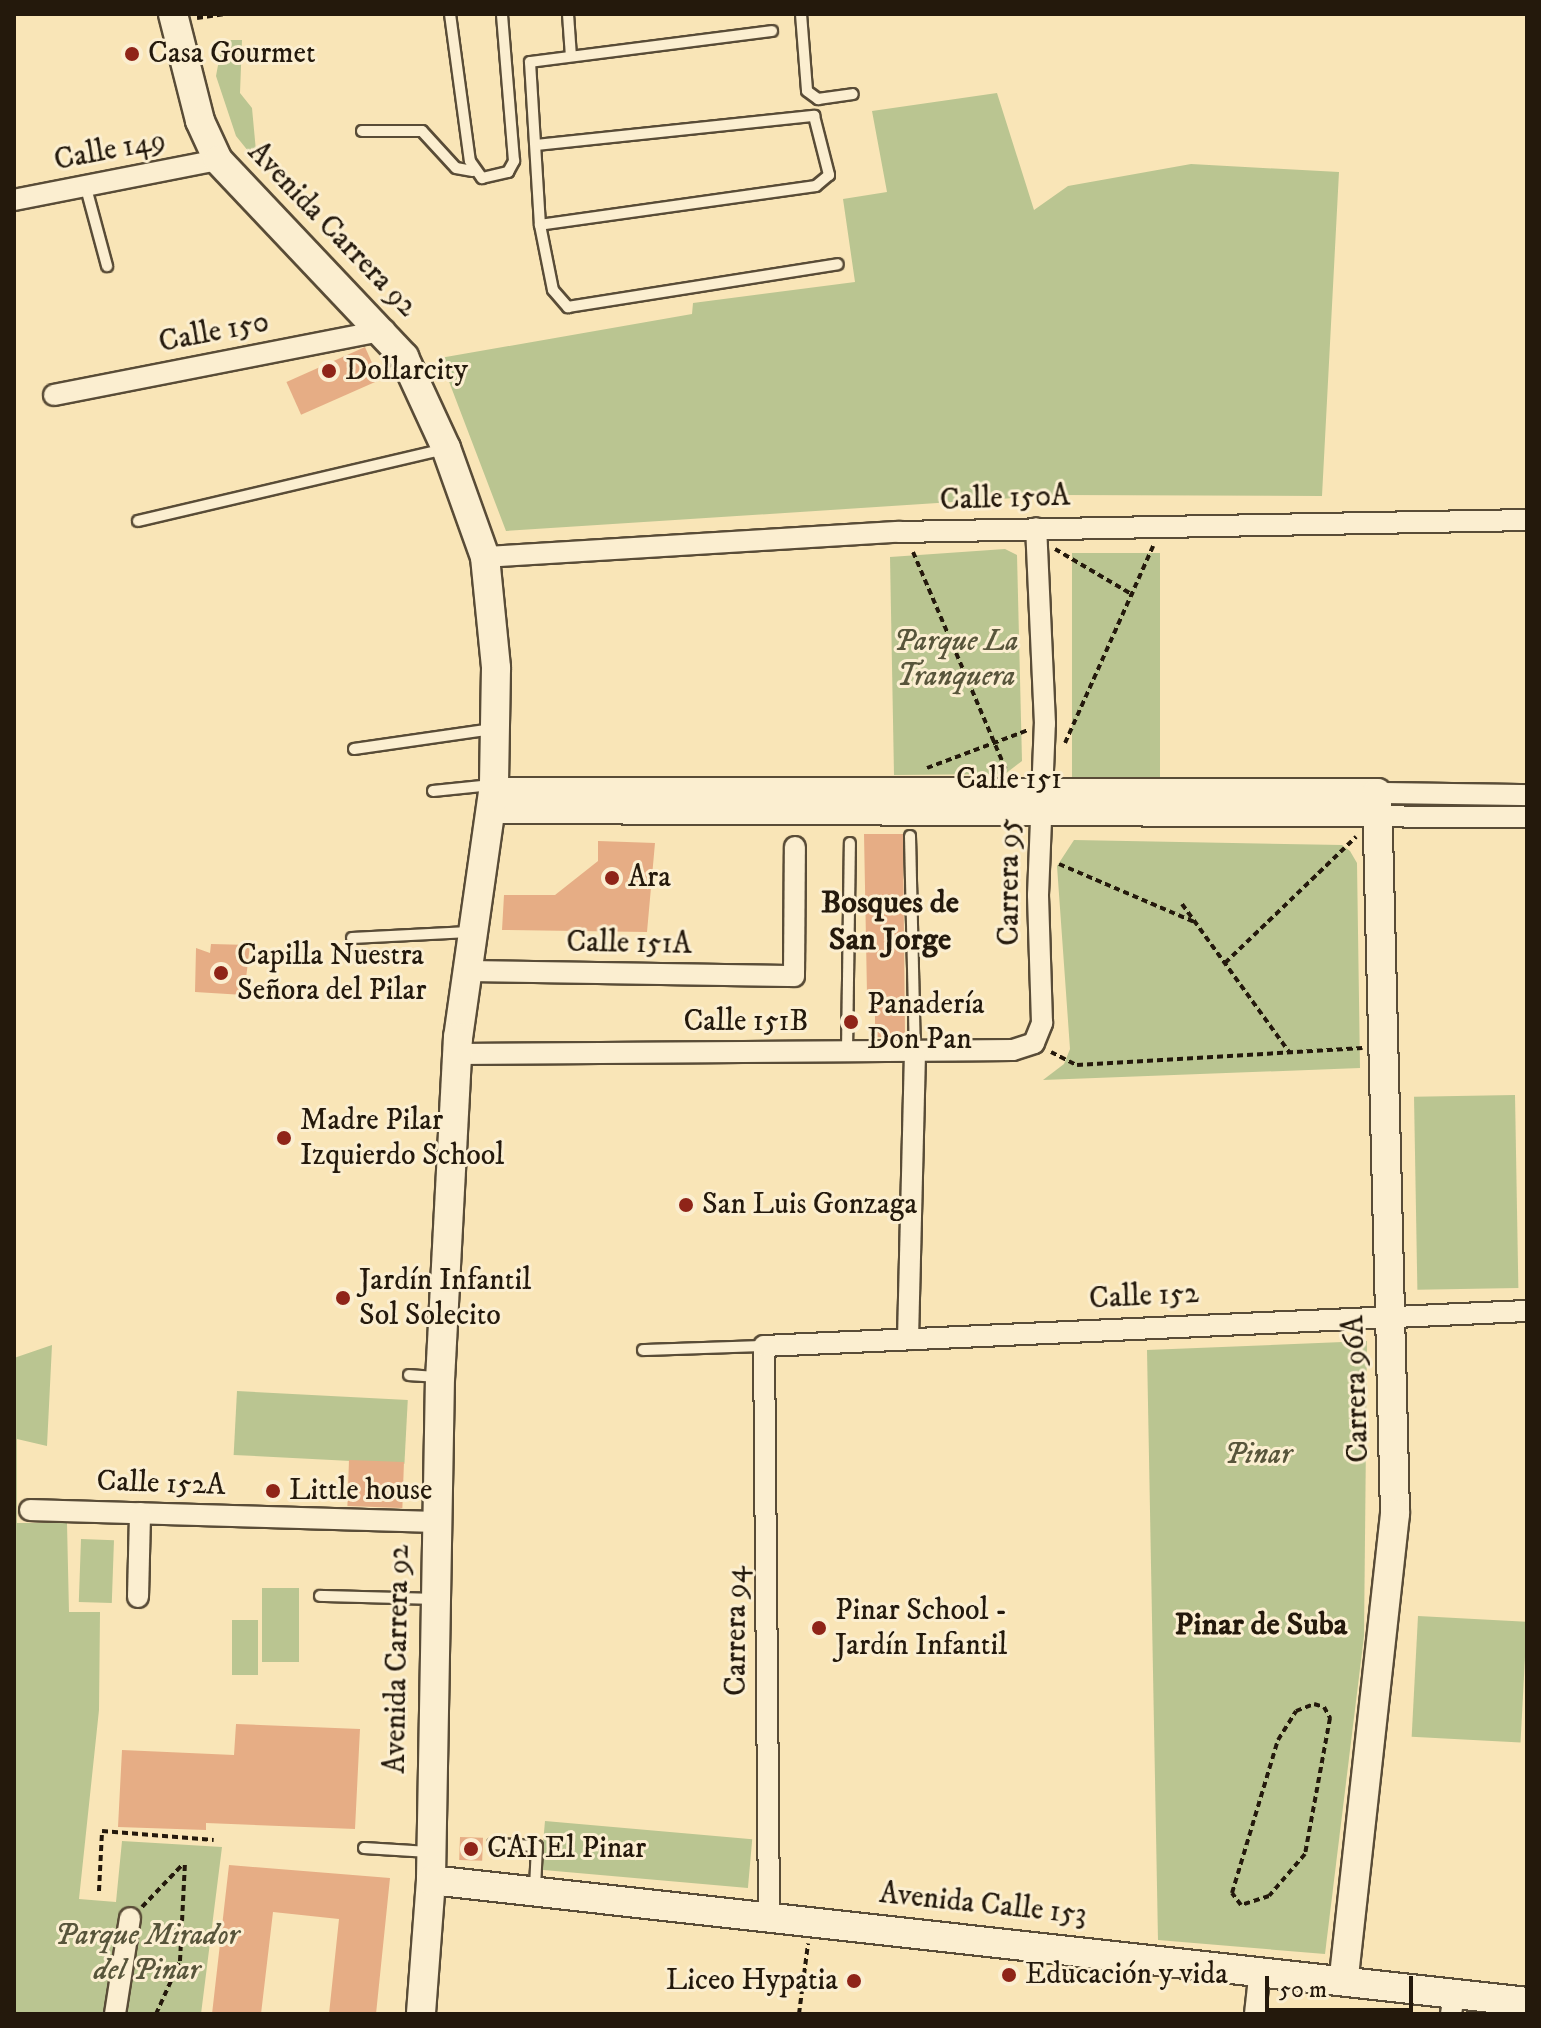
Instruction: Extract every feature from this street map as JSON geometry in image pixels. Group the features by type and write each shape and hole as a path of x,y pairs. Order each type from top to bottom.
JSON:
{"main road":[{"name":"Avenida Carrera 92","path":"174,18 200,121 218,160 385,330 420,385 485,557 495,729 493,796 464,971 457,1054 440,1377 432,1599 431,1866 421,2014"},
{"name":"Calle 151","path":"493,796 1377,804"},
{"name":"Carrera 96A","path":"1344,1979 1394,1541 1377,804"},
{"name":"Avenida Calle 153","path":"431,1866 534,1891 1344,1979 1452,2004 1527,2002"}],"street":[{"name":"Calle 149","path":"14,200 218,160"},
{"name":"Calle 150","path":"54,395 385,330"},
{"name":"Calle 150A","path":"485,557 904,532 1037,533 1162,526 1527,520"},
{"name":"Carrera 95","path":"1034,1043 1042,1023 1038,856 1032,800 1045,724 1037,533"},
{"name":"Calle 151","path":"1377,804 1527,795"},
{"name":"Calle 151","path":"1377,804 1527,817"},
{"name":"Calle 151A","path":"464,971 794,976 795,847"},
{"name":"Calle 151B","path":"457,1054 1013,1050 1034,1043"},
{"path":"908,1339 915,1051"},
{"name":"Calle 152","path":"764,1346 1387,1315 1527,1311"},
{"name":"Carrera 94","path":"764,1346 769,1915"},
{"name":"Calle 152A","path":"30,1510 435,1522"},
{"path":"138,1597 140,1513"},
{"path":"115,2014 130,1918"},
{"path":"1255,2014 1260,1969"}],"lane":[{"path":"450,14 473,171"},
{"path":"362,131 422,131 456,168 497,177 514,161 502,14"},
{"path":"568,14 571,53"},
{"path":"801,14 807,91 818,99 853,94"},
{"path":"772,31 571,53 530,62 526,77 536,145 540,225 553,290 568,307 838,264"},
{"path":"536,145 814,116 829,175 816,186 540,225"},
{"path":"86,188 107,266"},
{"path":"138,521 446,448"},
{"path":"354,749 495,729"},
{"path":"433,791 493,796"},
{"path":"910,836 915,1051"},
{"path":"847,1051 850,843"},
{"path":"352,938 471,932"},
{"path":"643,1350 764,1346"},
{"path":"409,1375 440,1377"},
{"path":"320,1596 432,1599"},
{"path":"493,1844 537,1846 534,1891"},
{"path":"364,1848 431,1866"}],"path":[{"path":"174,18 227,14"},
{"path":"1061,750 1162,526"},
{"path":"904,532 995,742 1032,800"},
{"path":"1037,533 1133,595"},
{"path":"921,770 1045,724"},
{"path":"1225,963 1377,804"},
{"path":"1038,856 1196,923"},
{"path":"1182,904 1289,1052"},
{"path":"1034,1043 1077,1065 1382,1047"},
{"path":"1324,1707 1328,1747 1305,1854 1269,1896 1251,1906 1235,1902 1232,1893 1278,1740 1296,1711 1324,1707"},
{"path":"99,1891 102,1831 214,1840"},
{"path":"130,1918 185,1863 180,1961 156,2014"},
{"path":"799,2014 809,1941"}],"green space":[{"path":"231,40 242,40 240,93 252,108 257,162 236,136 216,76 221,49"},
{"path":"997,93 1034,210 1068,186 1191,164 1339,172 1322,496 1062,495 506,531 440,358 692,314 693,303 855,282 843,199 887,192 872,111"},
{"name":"Parque La Tranquera","path":"1005,549 1017,555 1022,761 1005,774 894,775 890,557"},
{"path":"1072,553 1160,553 1160,778 1072,778"},
{"path":"1074,840 1342,845 1350,851 1357,863 1360,1068 1043,1080 1064,1064 1070,1049 1057,866"},
{"path":"1515,1095 1518,1288 1417,1290 1414,1097"},
{"name":"Pinar","path":"1367,1341 1364,1636 1325,1954 1158,1940 1147,1350"},
{"name":"Parque Mirador del Pinar","path":"52,1345 47,1446 17,1439 17,1523 67,1523 69,1612 100,1612 99,1710 79,1899 116,1902 122,1841 222,1847 201,2014 14,2014 14,1358"},
{"path":"237,1391 408,1400 404,1464 234,1455"},
{"path":"81,1539 114,1540 112,1603 79,1602"},
{"path":"262,1588 299,1588 299,1662 262,1662"},
{"path":"1418,1616 1527,1622 1521,1743 1412,1737"},
{"path":"232,1620 258,1620 258,1675 232,1675"},
{"path":"545,1821 752,1839 748,1888 541,1870"}],"building":[{"name":"Dollarcity","path":"365,347 380,380 301,415 286,382"},
{"path":"864,834 903,834 905,1037 875,1037 875,994 867,994"},
{"name":"Ara","path":"598,841 655,843 647,932 502,930 504,895 555,895 598,861"},
{"name":"Capilla Nuestra Señora del Pilar","path":"211,944 250,945 244,995 195,992 196,948 210,953"},
{"path":"349,1460 404,1462 402,1508 347,1506"},
{"path":"236,1724 360,1729 355,1829 206,1823 206,1830 118,1827 122,1750 234,1755"},
{"name":"CAI El Pinar","path":"460,1837 483,1838 482,1861 459,1860"},
{"path":"229,1865 390,1878 376,2014 329,2014 339,1919 273,1912 261,2014 212,2014"}],"place":[{"name":"Casa Gourmet","path":"132,54"},
{"name":"Dollarcity","path":"329,371"},
{"name":"Ara","path":"612,878"},
{"name":"Capilla Nuestra Señora del Pilar","path":"221,973"},
{"name":"Panadería Don Pan","path":"851,1022"},
{"name":"Madre Pilar Izquierdo School","path":"284,1138"},
{"name":"San Luis Gonzaga","path":"686,1205"},
{"name":"Jardín Infantil Sol Solecito","path":"343,1298"},
{"name":"Little house","path":"273,1491"},
{"name":"Pinar School - Jardín Infantil","path":"819,1628"},
{"name":"CAI El Pinar","path":"471,1849"},
{"name":"Educación y vida","path":"1009,1975"},
{"name":"Liceo Hypatia","path":"854,1981"}],"district":[{"name":"Bosques de San Jorge","path":"890,922"},
{"name":"Pinar de Suba","path":"1261,1625"}]}
